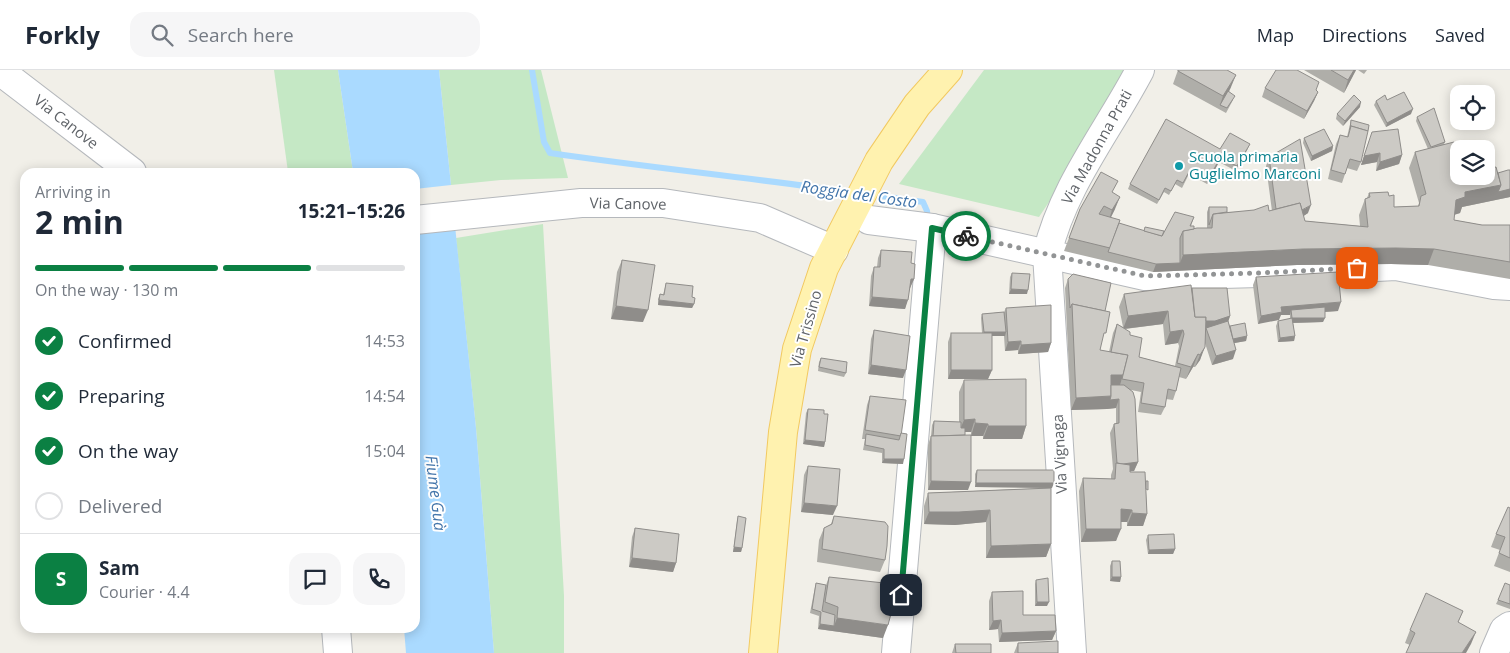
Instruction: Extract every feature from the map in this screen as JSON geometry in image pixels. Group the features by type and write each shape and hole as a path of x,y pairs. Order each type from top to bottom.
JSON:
{"main road":[{"name":"Via Trissino","path":"763,653 784,432 797,349 824,268 878,161 917,105 948,70"}],"street":[{"name":"Via Madonna Prati","path":"1048,254 1052,235 1071,189 1140,70"},
{"name":"Via Canove","path":"0,71 127,168"},
{"name":"Via Canove","path":"420,220 581,203 662,203 760,218 834,250"},
{"path":"869,220 932,228 1145,276 1260,273 1396,266 1505,290"},
{"path":"896,653 932,228"},
{"name":"Via Vignaga","path":"1048,254 1072,653"},
{"path":"1494,653 1504,630 1510,626"},
{"path":"336,633 338,653"}],"green space":[{"path":"274,70 338,70 352,168 287,168"},
{"path":"439,70 541,70 568,178 501,180 451,185"},
{"path":"984,70 1132,70 1107,115 1039,217 899,184"},
{"path":"543,224 564,596 564,653 494,653 476,428 456,238"}],"water":[{"path":"338,70 439,70 451,185 420,188 420,168 352,168"},
{"name":"Fiume Guà","path":"454,216 476,428 494,653 406,653 404,633 420,633 420,225"}],"building":[{"path":"1178,70 1227,70 1236,75 1223,96"},
{"path":"1276,70 1297,70 1319,82 1316,90 1318,92 1307,111 1265,88"},
{"path":"1331,70 1354,70 1348,80"},
{"path":"1228,91 1235,96 1227,108 1220,105"},
{"path":"1404,92 1413,109 1387,123 1376,101 1385,95 1387,100"},
{"path":"1354,95 1361,102 1345,121 1337,114"},
{"path":"1434,108 1445,142 1431,147 1417,117"},
{"name":"Scuola primaria Guglielmo Marconi","path":"1166,119 1220,149 1230,133 1250,144 1237,166 1220,158 1208,180 1190,170 1183,183 1177,180 1171,191 1165,188 1159,200 1130,184"},
{"path":"1351,120 1369,125 1368,131 1351,126 1350,130"},
{"path":"1351,126 1368,131 1361,162 1350,159 1345,174 1331,170 1340,135 1348,137"},
{"path":"1324,129 1333,146 1312,156 1304,138"},
{"path":"1398,129 1402,155 1380,162 1380,153 1364,156 1372,132"},
{"path":"1300,139 1311,205 1302,210 1300,203 1276,209 1269,157"},
{"path":"1450,143 1450,185 1495,185 1496,167 1501,185 1465,192 1465,197 1456,200 1454,220 1482,225 1510,225 1510,262 1434,249 1396,248 1303,249 1183,255 1183,231 1197,228 1212,228 1213,214 1254,210 1268,205 1269,211 1300,203 1305,221 1368,227 1365,199 1370,197 1369,193 1388,192 1389,196 1394,195 1394,207 1419,206 1421,196 1426,194 1415,152"},
{"path":"1510,170 1510,189 1498,192 1501,185 1498,173"},
{"path":"1101,172 1118,181 1112,192 1120,197 1112,210 1104,206 1099,214 1120,220 1110,248 1069,238 1080,209"},
{"path":"1209,207 1227,207 1227,212 1213,214 1209,225"},
{"path":"1175,212 1194,217 1190,226 1194,226 1194,229 1183,231 1180,238 1180,263 1156,264 1108,252 1119,223 1162,236"},
{"path":"1145,227 1164,231 1162,236 1144,231"},
{"path":"881,250 912,252 911,263 915,264 914,279 911,279 908,300 872,297 874,267 880,267"},
{"path":"622,260 655,265 648,310 616,306"},
{"path":"1338,272 1341,302 1281,307 1282,312 1261,316 1256,277"},
{"path":"1012,273 1030,274 1028,290 1011,289"},
{"path":"1073,274 1111,283 1105,311 1072,304 1070,308 1068,279"},
{"path":"666,283 693,286 692,297 695,298 694,304 659,300 660,294 664,295"},
{"path":"1191,285 1195,317 1206,317 1205,347 1200,355 1198,354 1191,367 1177,363 1184,334 1183,330 1170,332 1168,311 1128,316 1124,294"},
{"path":"1192,288 1227,288 1230,316 1215,321 1206,321 1206,317 1195,317"},
{"path":"1072,304 1110,312 1100,350 1128,355 1123,375 1111,375 1111,396 1076,398"},
{"path":"1051,305 1051,343 1021,345 1021,341 1008,342 1006,308"},
{"path":"1325,307 1325,318 1292,318 1291,310"},
{"path":"1004,312 1006,332 984,332 982,314"},
{"path":"1292,318 1295,336 1280,338 1278,321"},
{"path":"1228,321 1236,350 1216,356 1206,328"},
{"path":"1245,323 1247,336 1233,339 1230,326"},
{"path":"1117,324 1130,332 1130,335 1142,338 1139,357 1181,368 1176,391 1168,389 1165,407 1141,403 1144,383 1122,379 1128,355 1111,352"},
{"path":"874,330 910,336 906,370 871,365"},
{"path":"951,333 992,333 992,370 951,370"},
{"path":"821,358 847,362 846,373 819,367"},
{"path":"1026,379 1026,426 988,426 988,424 975,423 975,419 964,420 964,380"},
{"path":"1111,385 1124,385 1133,392 1138,462 1117,463 1114,424 1119,423 1119,399 1110,400"},
{"path":"870,396 906,400 901,436 865,430"},
{"path":"808,409 824,410 824,414 828,414 825,442 805,440"},
{"path":"934,421 961,422 961,428 965,428 965,435 933,436"},
{"path":"901,433 907,434 904,459 884,459 884,449 865,445 866,434 899,440"},
{"path":"971,435 971,482 931,481 931,436"},
{"path":"1116,463 1130,465 1130,472 1145,472 1147,514 1132,513 1132,510 1121,509 1121,529 1086,529 1083,478 1115,479"},
{"path":"808,466 840,469 837,506 804,503"},
{"path":"977,470 1054,470 1054,483 976,483"},
{"path":"1146,481 1148,481 1148,490 1146,489"},
{"path":"1051,488 1051,544 991,546 990,510 929,512 928,493"},
{"path":"1508,507 1510,508 1510,558 1499,553 1505,537 1496,534"},
{"path":"738,516 746,518 742,548 734,547"},
{"path":"834,516 885,522 888,526 885,560 822,549 824,528 832,524"},
{"path":"635,528 679,534 676,563 632,558"},
{"path":"1174,534 1175,549 1149,550 1148,535"},
{"path":"1112,561 1120,561 1121,577 1112,577"},
{"path":"829,577 884,583 891,590 889,604 892,610 888,625 837,618 838,607 825,602"},
{"path":"1048,578 1049,602 1037,602 1036,580"},
{"path":"816,583 826,585 822,611 835,615 834,626 820,624 821,612 812,609"},
{"path":"1505,583 1510,585 1510,604 1498,600"},
{"path":"1023,591 1023,615 1055,615 1056,631 1002,633 1001,620 993,621 992,592"},
{"path":"1426,593 1463,611 1458,622 1476,632 1462,653 1406,653 1415,633 1410,630"},
{"path":"1058,641 1058,653 1018,653 1018,643"},
{"path":"955,644 991,644 991,653 956,653"}],"waterway":[{"name":"Roggia del Costo","path":"532,70 544,142 550,153 856,193"},
{"name":"Roggia del Costo","path":"868,194 923,202 928,220"}],"way so far":[{"path":"966,236 1145,276 1357,268"}],"place":[{"name":"Scuola primaria Guglielmo Marconi","path":"1179,166"}],"route":[{"path":"901,595 932,228 966,236"}]}
